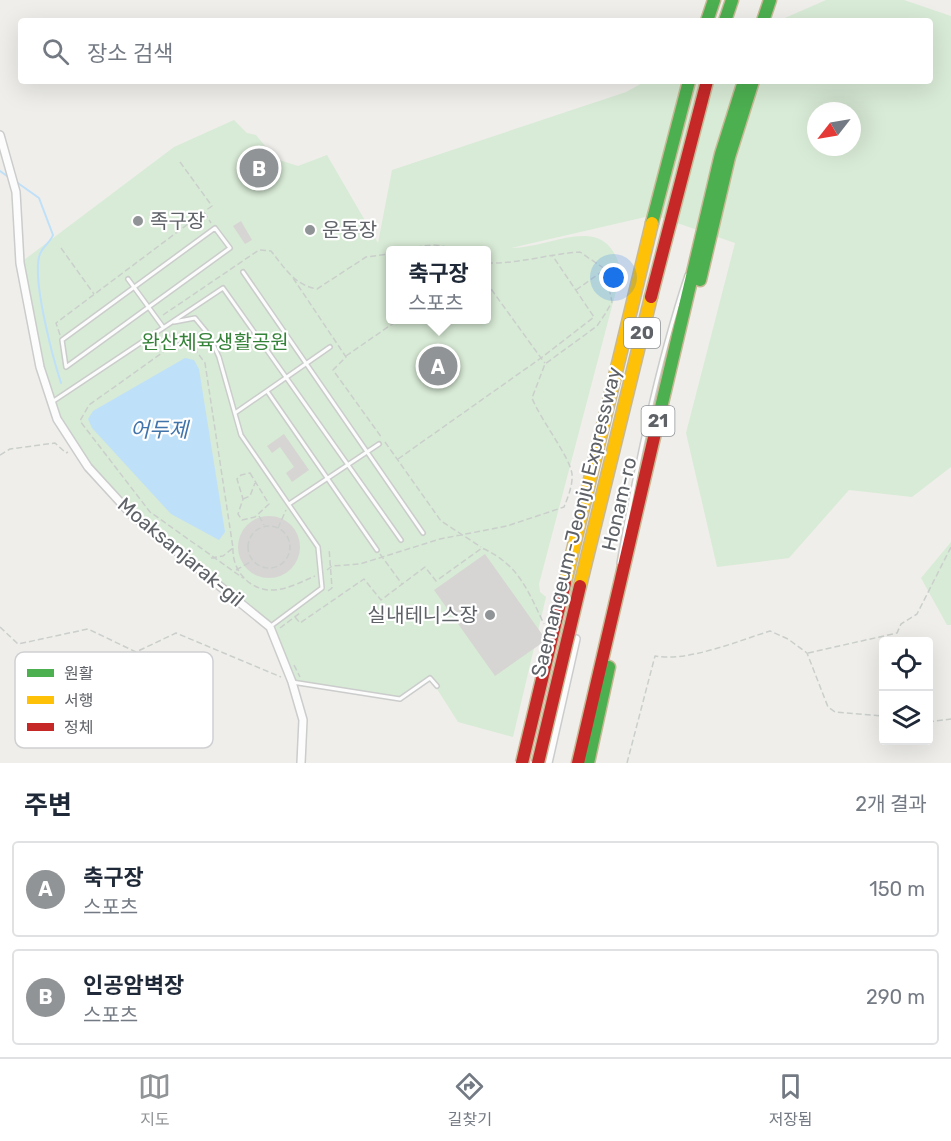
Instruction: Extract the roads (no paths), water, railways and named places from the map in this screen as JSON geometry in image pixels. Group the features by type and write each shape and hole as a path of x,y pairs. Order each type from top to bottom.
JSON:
{"highway":[{"path":"708,18 714,0"},
{"path":"726,18 732,0"},
{"path":"764,18 770,0"},
{"path":"773,18 779,0"},
{"name":"Saemangeum-Jeonju Expressway","path":"522,763 652,222 688,84"},
{"name":"Saemangeum-Jeonju Expressway","path":"538,763 669,223 706,84"},
{"name":"Honam-ro","path":"578,763 707,210 721,154 743,84"},
{"name":"Honam-ro","path":"588,763 629,576 726,169 752,84"}],"street":[{"name":"Moaksanjarak-gil","path":"0,135 16,192 20,263 40,367 50,403 75,448 131,514 270,627 292,682 303,720 301,763"},
{"path":"548,763 576,639"}],"lane":[{"path":"215,228 230,248 66,367 62,340 133,288 215,228"},
{"path":"243,272 423,533"},
{"path":"128,279 163,327"},
{"path":"50,403 223,288 401,540"},
{"path":"170,322 195,318 209,335 219,357 241,435 318,547 322,588 270,627"},
{"path":"235,413 330,347"},
{"path":"267,391 377,550"},
{"path":"289,504 379,444"},
{"path":"292,682 400,699 430,678 436,686"}],"water":[{"name":"어두제","path":"185,358 194,360 199,369 225,532 219,540 171,514 92,428 88,419 93,411"}],"waterway":[{"path":"0,171 10,178"},
{"path":"15,181 39,198 53,235 40,254 38,280 44,318 61,383"}],"place":[{"name":"인공암벽장","path":"259,168"},
{"name":"족구장","path":"138,221"},
{"name":"운동장","path":"310,230"},
{"name":"축구장","path":"438,366"},
{"name":"실내테니스장","path":"490,615"}],"park label":[{"name":"완산체육생활공원","path":"215,342"}]}
